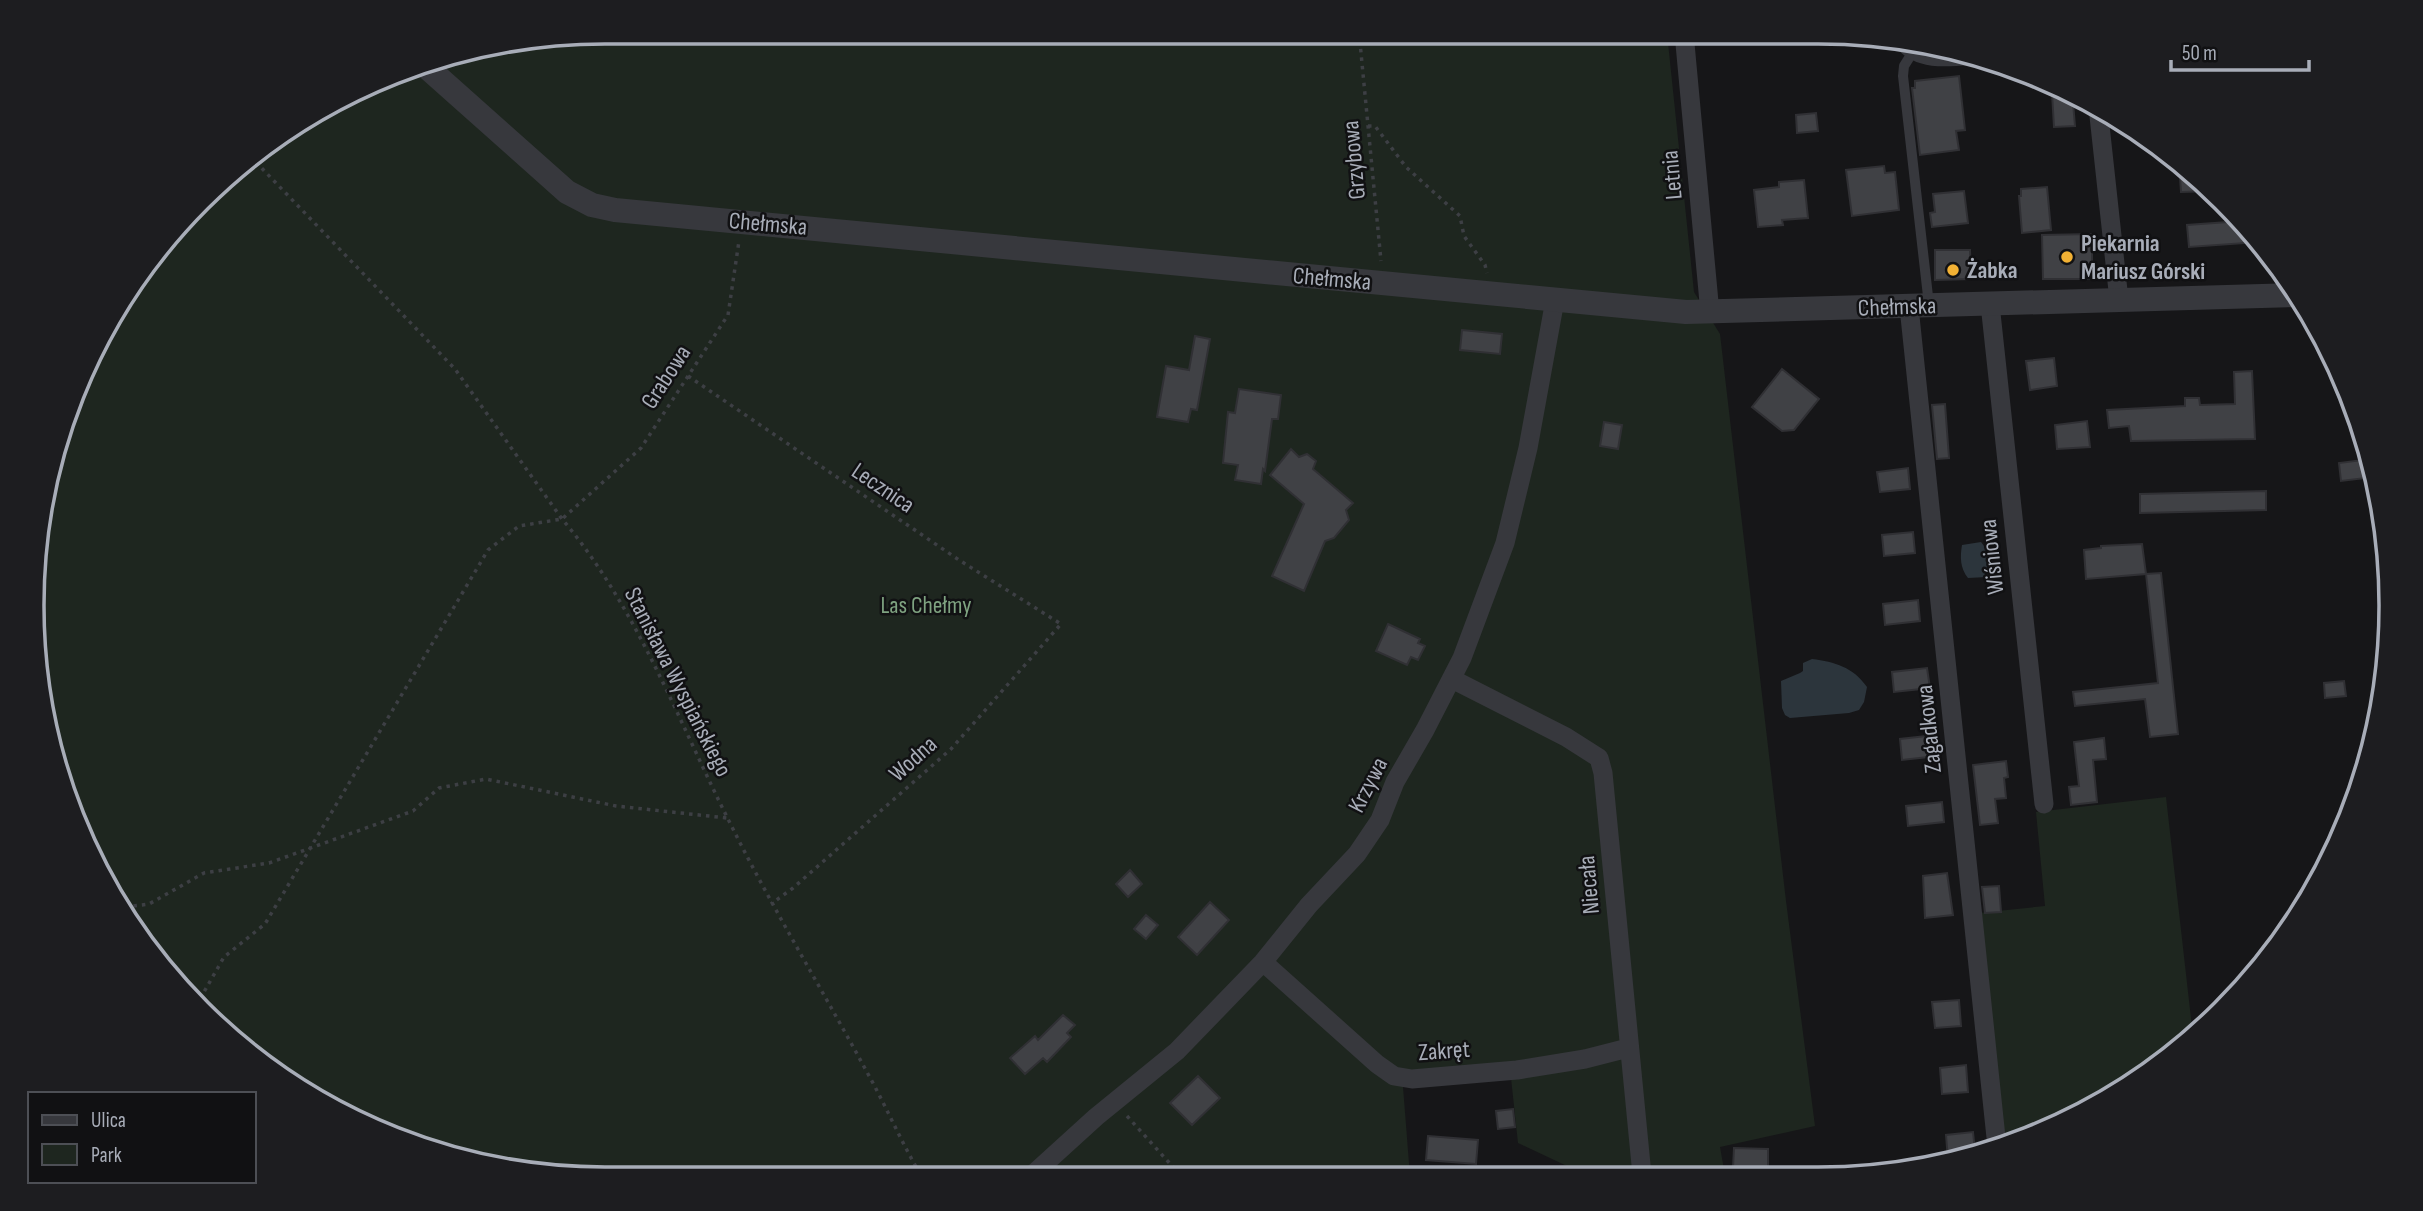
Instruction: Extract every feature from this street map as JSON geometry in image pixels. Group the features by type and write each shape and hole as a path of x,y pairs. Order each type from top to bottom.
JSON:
{"street":[{"name":"Letnia","path":"1685,44 1710,313"},
{"name":"Chełmska","path":"432,72 559,186 583,201 615,210 1710,313 2286,295"},
{"path":"2099,120 2119,300"},
{"name":"Krzywa","path":"1041,1167 1114,1102 1177,1051 1263,962 1357,854 1380,820 1395,782 1452,679 1505,542 1528,449 1555,300"},
{"name":"Wiśniowa","path":"1990,304 2043,804"},
{"name":"Zagadkowa","path":"1919,306 1996,1138"},
{"name":"Niecała","path":"1452,679 1566,737 1599,758 1603,773 1641,1167"},
{"name":"Zakręt","path":"1263,962 1377,1065 1394,1076 1412,1079 1517,1070 1585,1059 1628,1048"}],"lane":[{"path":"1907,52 1903,76 1919,306"}],"path":[{"name":"Grzybowa","path":"1360,44 1383,284"},
{"path":"1368,126 1375,125 1405,167 1460,216 1464,236 1485,265 1491,281"},
{"name":"Stanisława Wyspiańskiego","path":"258,165 455,369 562,520 580,540 627,612 771,904 869,1074 917,1167"},
{"name":"Grabowa","path":"562,520 640,447 728,315 742,222"},
{"name":"Lecznica","path":"688,376 958,560 1061,624"},
{"path":"202,996 224,957 265,924 488,550 519,526 562,520"},
{"name":"Wodna","path":"771,904 793,888 951,749 1061,624"},
{"path":"131,906 149,904 204,873 269,863 412,811 439,788 486,779 616,806 727,818"},
{"path":"1114,1102 1173,1167"}],"green space":[{"name":"Las Chełmy","path":"606,44 1668,44 1694,292 1720,334 1815,1126 1720,1147 1724,1167 1569,1167 1518,1143 1511,1078 1403,1087 1409,1167 606,1167 532,1162 460,1148 425,1137 357,1109 293,1073 235,1028 208,1003 183,976 138,918 102,854 87,820 63,751 55,715 45,642 44,606 45,569 55,496 63,460 87,391 102,357 138,293 183,235 208,208 235,183 293,138 357,102 425,74 460,63 532,49"},
{"path":"2166,797 2192,1025 2130,1073 2098,1092 2066,1109 2004,1135 1978,913 2045,906 2036,812"}],"shaded area":[{"path":"1981,542 1990,554 1991,572 1987,577 1968,578 1961,562 1962,545"},
{"path":"1812,659 1843,667 1862,680 1867,687 1859,710 1790,718 1785,715 1782,708 1781,681 1803,671 1803,663"}],"building":[{"path":"1959,76 1965,130 1956,131 1959,150 1920,155 1912,88 1915,88 1915,81"},
{"path":"2052,96 2073,106 2075,126 2054,127"},
{"path":"1816,113 1818,131 1797,133 1796,115"},
{"path":"1884,166 1885,173 1895,172 1899,210 1852,216 1846,170"},
{"path":"2180,177 2197,191 2181,192"},
{"path":"1804,180 1808,218 1782,220 1783,225 1758,227 1754,190 1779,187 1779,182"},
{"path":"2047,187 2051,230 2022,233 2019,196 2021,189"},
{"path":"1964,191 1968,223 1932,227 1930,213 1935,212 1933,194"},
{"path":"2228,222 2246,243 2189,247 2187,225"},
{"name":"Piekarnia Mariusz Górski","path":"2092,234 2092,279 2043,279 2042,235"},
{"name":"Żabka","path":"1935,250 1970,250 1971,279 1935,280"},
{"path":"1462,330 1502,334 1500,354 1460,350"},
{"path":"1195,336 1210,339 1197,410 1191,409 1188,422 1157,417 1166,366 1189,370"},
{"path":"2054,358 2057,386 2030,390 2026,361"},
{"path":"1782,369 1819,399 1794,430 1782,431 1752,407"},
{"path":"2252,371 2255,439 2131,441 2129,426 2109,428 2107,410 2185,406 2185,398 2199,398 2200,405 2235,404 2234,372"},
{"path":"1239,389 1281,395 1278,419 1272,419 1261,484 1235,480 1238,465 1223,463 1228,412 1235,413"},
{"path":"1945,404 1949,458 1937,459 1932,405"},
{"path":"2087,421 2090,447 2057,449 2055,425"},
{"path":"1604,422 1622,425 1618,449 1600,446"},
{"path":"1291,449 1299,457 1307,454 1316,461 1313,469 1353,503 1346,510 1349,520 1334,538 1325,541 1304,591 1272,576 1304,504 1270,475"},
{"path":"2360,460 2364,478 2341,481 2339,463"},
{"path":"1908,468 1910,489 1880,492 1877,472"},
{"path":"2266,491 2266,510 2140,513 2140,494"},
{"path":"1913,532 1915,553 1884,556 1882,535"},
{"path":"2142,544 2146,574 2086,579 2084,550 2101,546"},
{"path":"2161,573 2178,734 2150,737 2145,699 2075,706 2073,692 2158,683 2146,574"},
{"path":"1918,600 1920,621 1885,625 1883,604"},
{"path":"1388,624 1420,639 1418,643 1425,646 1418,660 1411,657 1407,665 1376,651"},
{"path":"1927,668 1930,688 1894,692 1892,672"},
{"path":"2344,681 2346,696 2325,698 2324,683"},
{"path":"1935,735 1937,756 1902,760 1900,739"},
{"path":"2104,738 2106,759 2093,760 2097,802 2071,805 2069,787 2079,786 2074,742"},
{"path":"2006,761 2006,798 1995,799 1998,823 1980,825 1973,765"},
{"path":"1942,802 1944,822 1908,826 1906,806"},
{"path":"1130,870 1142,884 1128,897 1116,884"},
{"path":"1947,873 1953,915 1925,918 1923,876"},
{"path":"1999,886 2001,912 1985,913 1982,887"},
{"path":"1210,902 1229,920 1197,955 1178,937"},
{"path":"1146,915 1158,925 1146,939 1134,929"},
{"path":"1959,1000 1961,1026 1935,1028 1932,1002"},
{"path":"1063,1015 1075,1025 1067,1033 1071,1037 1047,1062 1043,1058 1025,1074 1010,1058 1035,1036 1038,1040"},
{"path":"1966,1065 1968,1092 1942,1094 1940,1068"},
{"path":"1198,1076 1220,1098 1192,1125 1170,1103"},
{"path":"1513,1109 1515,1127 1498,1129 1496,1111"},
{"path":"1973,1132 1974,1144 1947,1151 1946,1135"},
{"path":"1428,1136 1478,1140 1476,1164 1426,1160"},
{"path":"1734,1148 1768,1149 1768,1167 1733,1167"}],"place":[{"name":"Piekarnia Mariusz Górski","path":"2067,257"},
{"name":"Żabka","path":"1953,270"}]}
